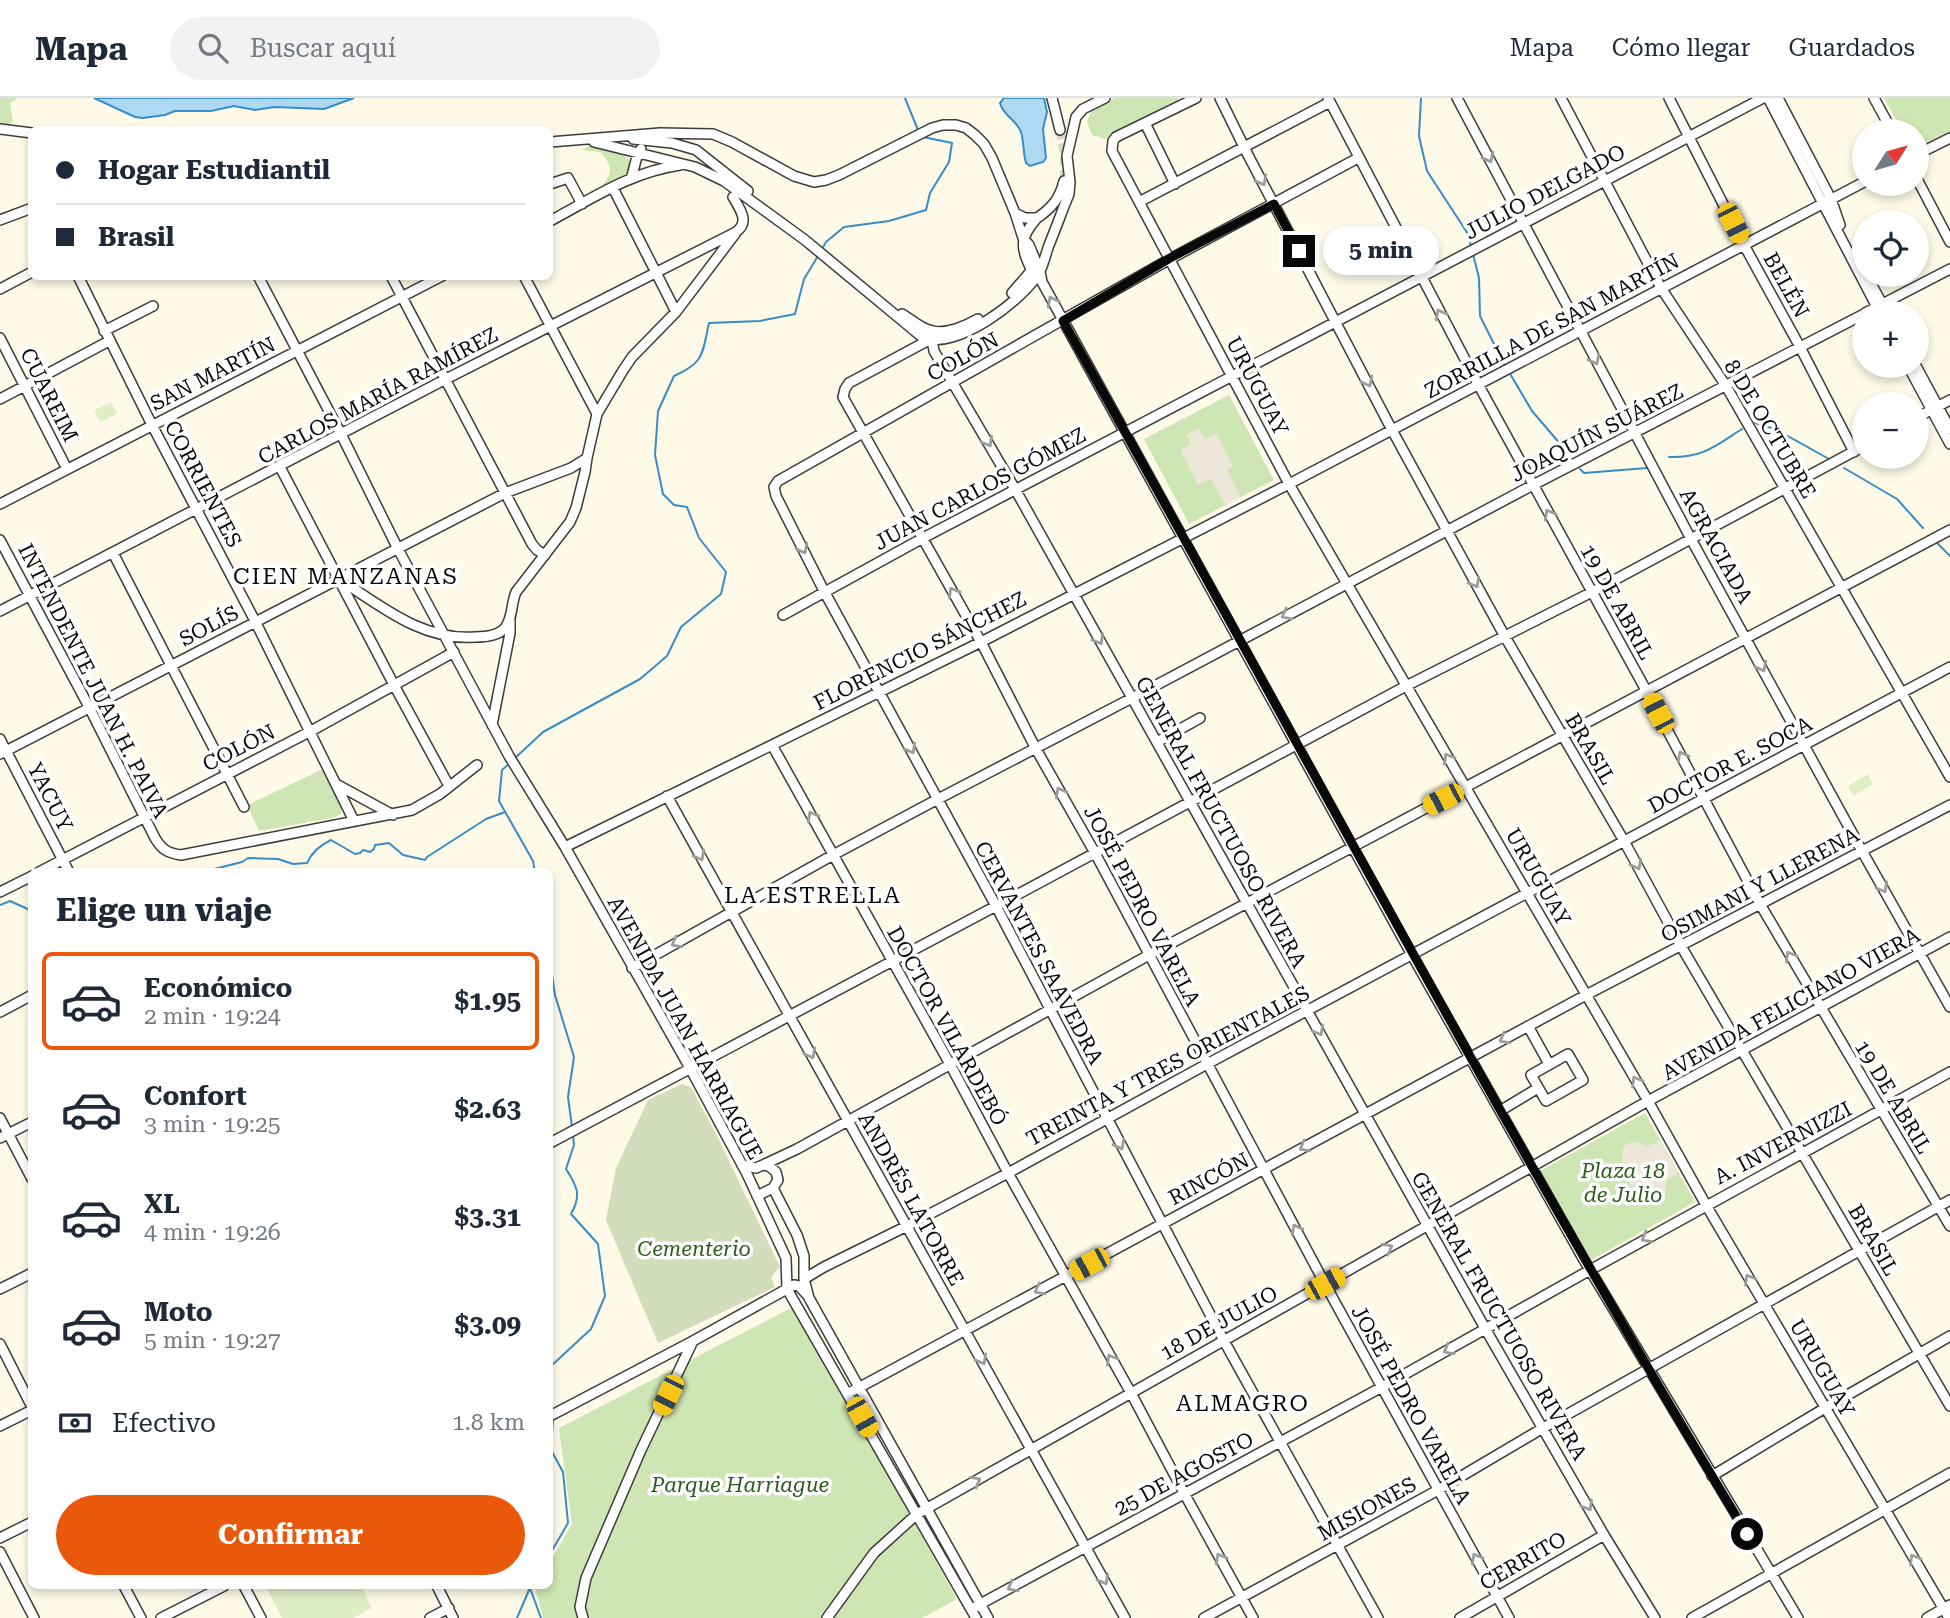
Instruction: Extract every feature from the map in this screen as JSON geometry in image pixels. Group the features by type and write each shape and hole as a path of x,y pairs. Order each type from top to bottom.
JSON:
{"street":[{"path":"1052,98 1060,130"},
{"path":"637,156 685,164 724,181 805,240 868,292 929,337 957,336 996,314 1020,295 1036,271 1069,194 1067,156 1076,117 1083,109 1105,98"},
{"path":"1174,184 1144,123 1196,98"},
{"name":"BRASIL","path":"1220,98 1392,430 1504,635 1681,946 1950,1406"},
{"name":"8 DE OCTUBRE","path":"1561,98 1661,288 1726,386 1950,777"},
{"name":"BELÉN","path":"1669,98 1852,448"},
{"path":"1766,98 1852,249"},
{"name":"JULIO DELGADO","path":"1231,377 1523,222 1766,98"},
{"path":"1778,98 1877,301"},
{"path":"1874,98 1885,119"},
{"name":"AGRACIADA","path":"1460,99 1691,539 1950,1007"},
{"path":"1139,202 1329,100"},
{"name":"19 DE ABRIL","path":"1329,100 1420,276 1760,904 1950,1226"},
{"name":"URUGUAY","path":"1144,123 1116,137 1112,141 1112,151 1231,377 1289,484 1706,1205 1885,1510 1947,1606 1949,1618"},
{"path":"612,141 660,133 713,134 794,176 814,182 839,175 943,125 966,128 984,144 1015,213 1036,271 1412,955 1590,1270 1798,1618"},
{"path":"0,129 28,132"},
{"path":"631,178 637,156 648,141 660,133"},
{"path":"1929,148 1950,138"},
{"path":"612,141 657,169"},
{"path":"553,142 648,141 672,143 696,150 782,218 793,231"},
{"name":"COLÓN","path":"774,487 778,481 1170,258 1358,158"},
{"path":"553,218 631,178 657,169 685,164"},
{"path":"553,183 568,178 582,204"},
{"path":"1023,239 1037,218 1054,205 1064,181"},
{"path":"612,188 677,312"},
{"name":"ZORRILLA DE SAN MARTÍN","path":"1289,484 1852,188"},
{"path":"1926,196 1950,242"},
{"path":"492,725 510,633 512,600 570,522 585,472 597,414 617,380 632,357 677,312 743,225 744,218 733,197"},
{"path":"0,220 28,210"},
{"path":"1015,213 1025,218 1037,218"},
{"name":"CARLOS MARÍA RAMÍREZ","path":"0,611 736,232"},
{"name":"JOAQUÍN SUÁREZ","path":"1897,301 1950,269"},
{"path":"0,289 28,274"},
{"name":"CORRIENTES","path":"80,280 311,731 354,821"},
{"name":"AVENIDA JUAN HARRIAGUE","path":"260,280 492,725 565,847 746,1173 786,1258 789,1292 976,1611 988,1618"},
{"path":"393,280 532,544 545,555"},
{"name":"SAN MARTÍN","path":"0,504 435,280"},
{"path":"526,280 597,414"},
{"path":"104,331 153,306"},
{"name":"JOAQUÍN SUÁREZ","path":"632,968 937,799 1533,485 1852,321"},
{"name":"JOSÉ PEDRO VARELA","path":"929,337 849,383 843,397 981,642 1325,1284 1509,1618"},
{"name":"GENERAL FRUCTUOSO RIVERA","path":"929,337 934,351 1015,489 1486,1329 1604,1535 1655,1618"},
{"name":"CUAREIM","path":"0,338 67,469"},
{"path":"0,399 110,341"},
{"name":"JUAN CARLOS GÓMEZ","path":"783,615 1015,489 1231,377"},
{"path":"1916,378 1950,429"},
{"path":"1921,378 1950,444"},
{"path":"1929,411 1950,400"},
{"path":"553,1141 1406,686 1592,592 1852,453"},
{"name":"SOLÍS","path":"3,752 505,493 571,468 587,458"},
{"path":"280,467 449,786"},
{"name":"FLORENCIO SÁNCHEZ","path":"565,847 981,642 1289,484"},
{"name":"CERVANTES SAAVEDRA","path":"774,487 824,591 996,906 1224,1341 1378,1618"},
{"path":"746,1173 848,1121 1353,846 1950,530"},
{"name":"INTENDENTE JUAN H. PAIVA","path":"0,540 160,848 168,853 181,855 354,821"},
{"path":"113,552 244,807"},
{"path":"339,579 402,620 424,630 445,635 486,637 499,633 510,619"},
{"name":"COLÓN","path":"47,868 311,731 454,652"},
{"name":"DOCTOR E. SOCA","path":"1527,893 1950,667"},
{"path":"1157,742 1200,718"},
{"name":"YACUY","path":"0,739 3,752 67,868"},
{"name":"DOCTOR VILARDEBÓ","path":"772,745 1254,1618"},
{"path":"354,821 412,810 428,802 477,765"},
{"path":"334,783 393,815"},
{"name":"ANDRÉS LATORRE","path":"667,796 1125,1618"},
{"name":"OSIMANI Y LLERENA","path":"1586,995 1950,805"},
{"path":"0,892 28,878"},
{"name":"TREINTA Y TRES ORIENTALES","path":"804,1279 1527,893"},
{"name":"AVENIDA FELICIANO VIERA","path":"1648,1101 1950,937"},
{"name":"RINCÓN","path":"849,1393 1586,995"},
{"path":"0,1012 28,999"},
{"path":"1528,1026 1549,1064"},
{"path":"1568,1054 1583,1080 1546,1101 1531,1075 1549,1064 1568,1054"},
{"name":"A. INVERNIZZI","path":"1706,1205 1950,1072"},
{"path":"1500,1111 1538,1088"},
{"name":"18 DE JULIO","path":"827,1618 874,1553 917,1514 1648,1101"},
{"path":"0,1118 4,1136 28,1173"},
{"path":"4,1136 28,1124"},
{"name":"AVENIDA JUAN HARRIAGUE","path":"760,1167 769,1166 776,1172 778,1180 774,1188 804,1255 804,1279 809,1298 927,1508 976,1611"},
{"path":"757,1196 774,1188"},
{"name":"MISIONES","path":"1204,1618 1437,1490 1543,1427 1950,1200"},
{"name":"25 DE AGOSTO","path":"976,1611 1086,1547 1382,1387 1706,1205"},
{"name":"TREINTA Y TRES ORIENTALES","path":"786,1258 804,1266 824,1267"},
{"path":"0,1289 28,1275"},
{"path":"553,1414 789,1292 796,1285 809,1298"},
{"path":"1712,1476 1950,1336"},
{"path":"583,1618 580,1607 586,1578 641,1450 693,1341"},
{"path":"0,1343 28,1400"},
{"path":"0,1426 28,1410"},
{"path":"1692,1618 1950,1473"},
{"path":"0,1538 28,1524"},
{"name":"CERRITO","path":"1460,1618 1604,1535"},
{"path":"0,1552 34,1618"},
{"path":"126,1589 141,1618"},
{"path":"162,1618 218,1589"},
{"path":"246,1589 261,1618"},
{"path":"439,1589 453,1618"},
{"path":"1927,1618 1947,1606"},
{"path":"430,1618 449,1608"}],"green space":[{"path":"0,98 18,98 10,103 13,121 8,126 0,126"},
{"path":"1115,98 1178,98 1180,102 1106,139 1092,135 1087,121 1092,110"},
{"path":"1884,98 1950,98 1950,132 1929,142 1929,119 1895,119"},
{"path":"590,145 607,147 623,155 631,163 629,174 596,191 605,182 610,168 600,152 582,150"},
{"path":"1229,395 1274,480 1189,524 1144,439"},
{"path":"111,402 117,414 100,422 94,410"},
{"path":"323,769 341,807 341,813 336,817 259,831 250,811 250,804"},
{"path":"1868,774 1873,784 1853,796 1848,786"},
{"name":"Cementerio","path":"682,1084 691,1087 780,1267 771,1277 775,1287 658,1343 606,1220 616,1168 648,1100"},
{"name":"Plaza 18 de Julio","path":"1645,1113 1695,1202 1591,1260 1540,1171"},
{"name":"Parque Harriague","path":"793,1307 957,1599 922,1618 543,1618 536,1589 553,1589 553,1557 572,1524 559,1428"},
{"path":"362,1589 372,1608 353,1618 282,1618 268,1590"}],"shaded area":[{"path":"1199,428 1205,439 1216,433 1233,466 1227,470 1241,497 1225,505 1211,479 1198,485 1180,450 1191,444 1186,435"},
{"path":"1660,1140 1678,1173 1667,1180 1665,1194 1661,1198 1650,1200 1629,1183 1623,1167 1622,1151 1624,1146 1632,1142 1647,1147"}],"water":[{"path":"94,98 354,98 324,109 274,107 255,110 234,106 211,111 175,111 143,118"},
{"path":"1004,98 1044,98 1047,112 1043,129 1046,158 1043,162 1030,166 1026,163 1021,132 1000,103"}],"waterway":[{"path":"905,98 918,130"},
{"path":"1421,98 1419,136 1427,171 1468,234 1471,246"},
{"path":"822,249 826,242 844,227 889,221 926,210 930,193 949,162 952,143 923,137"},
{"path":"1473,254 1479,278 1480,316 1506,368"},
{"path":"514,759 543,732 640,679 667,656 681,627 721,594 726,572 699,538 687,507 674,505 663,494 655,455 658,411 674,376 692,366 700,356 709,323 760,321 795,314 804,279 818,256"},
{"path":"1509,372 1532,411 1568,453"},
{"path":"1755,423 1775,429 1829,459"},
{"path":"1669,457 1700,453 1742,429"},
{"path":"1580,469 1584,473 1647,468"},
{"path":"1844,468 1897,499 1923,528"},
{"path":"1936,542 1950,556"},
{"path":"510,763 502,770 499,801 533,861 534,868"},
{"path":"218,868 248,858 278,859 293,864 307,863 317,849 331,840 355,854 363,850 370,852 375,845 389,843 403,855 425,860 486,819 505,812"},
{"path":"0,905 10,901 28,909"},
{"path":"553,982 574,1057 568,1097 572,1127"},
{"path":"553,1364 591,1329 605,1296 598,1244 571,1214 577,1191 566,1169 574,1145 573,1136"},
{"path":"553,1454 563,1472 568,1523 553,1549"},
{"path":"530,1589 541,1618"},
{"path":"517,1618 529,1590"}],"tunnel":[{"path":"1060,130 1064,181"}],"district":[{"name":"CIEN MANZANAS","path":"346,576"},
{"name":"LA ESTRELLA","path":"813,895"},
{"name":"ALMAGRO","path":"1243,1403"}],"route":[{"path":"1299,251 1274,204 1170,258 1063,321 1470,1058 1590,1270 1747,1534"}]}
